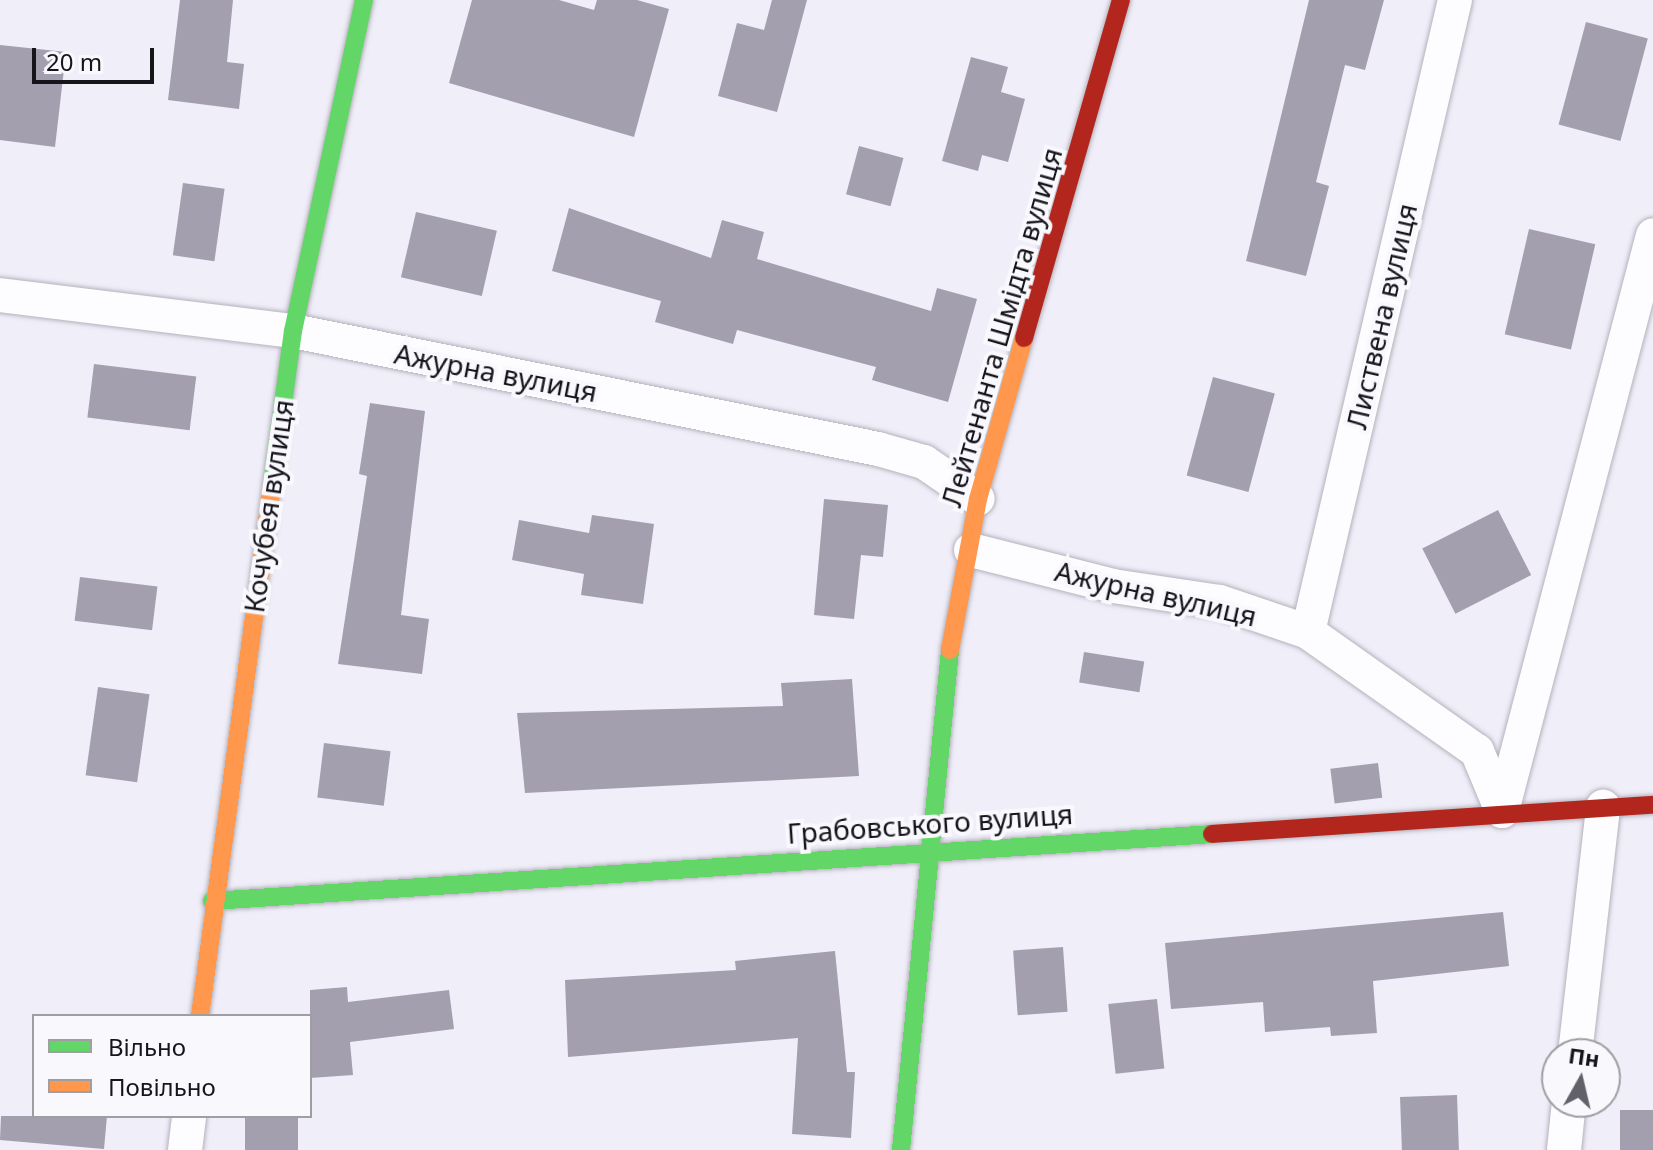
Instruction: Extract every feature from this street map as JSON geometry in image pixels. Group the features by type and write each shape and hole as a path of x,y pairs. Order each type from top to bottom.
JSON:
{"street":[{"name":"Кочубея вулиця","path":"200,1014 212,901 293,331 364,0"},
{"name":"Лейтенанта Шмідта вулиця","path":"901,1150 950,645 971,550 978,499 1121,0"},
{"name":"Листвена вулиця","path":"1308,632 1455,0"},
{"path":"1502,811 1653,235"},
{"name":"Ажурна вулиця","path":"0,295 293,331 878,449 924,462 978,499"},
{"name":"Ажурна вулиця","path":"971,550 1113,586 1220,602 1308,632 1477,751 1502,811"},
{"name":"Грабовського вулиця","path":"212,901 1502,811 1653,805"},
{"path":"1577,1038 1603,807"},
{"path":"185,1150 189,1118"},
{"path":"1564,1150 1567,1118"}],"building":[{"path":"180,0 233,0 227,62 244,64 239,109 168,100"},
{"path":"472,0 559,0 594,10 597,0 637,0 669,9 634,137 449,83"},
{"path":"772,0 807,0 777,112 718,96 737,23 764,30"},
{"path":"1309,0 1384,0 1365,70 1345,65 1316,182 1329,186 1306,276 1246,261"},
{"path":"1586,22 1648,39 1620,141 1559,124"},
{"path":"0,45 66,52 55,147 0,140"},
{"path":"971,57 1008,67 1001,92 1025,99 1008,162 982,155 978,171 942,161"},
{"path":"859,146 903,158 890,206 846,194"},
{"path":"183,183 225,189 214,261 173,255"},
{"path":"569,208 711,258 722,220 764,232 757,259 931,311 937,288 977,299 948,402 872,380 876,367 737,330 733,344 655,322 661,301 552,271"},
{"path":"416,212 497,231 482,296 401,277"},
{"path":"1529,229 1595,244 1571,350 1505,334"},
{"path":"94,364 196,377 190,430 87,418"},
{"path":"1213,377 1275,394 1248,492 1187,476"},
{"path":"370,403 425,411 401,615 429,619 422,674 338,664 367,476 359,474"},
{"path":"824,499 888,505 883,557 861,555 854,619 814,615"},
{"path":"1498,510 1531,575 1455,614 1422,549"},
{"path":"592,515 654,524 643,604 581,595 584,574 512,560 519,520 589,533"},
{"path":"80,577 157,587 152,630 75,621"},
{"path":"1084,652 1144,662 1139,692 1079,683"},
{"path":"852,679 859,776 525,793 517,713 783,706 781,683"},
{"path":"98,687 149,694 137,782 86,775"},
{"path":"324,743 391,751 384,806 317,798"},
{"path":"1378,763 1382,798 1335,804 1330,769"},
{"path":"1503,912 1509,966 1373,981 1377,1033 1331,1036 1330,1027 1265,1032 1263,1002 1171,1009 1165,943"},
{"path":"1063,947 1068,1012 1018,1015 1013,950"},
{"path":"835,951 847,1072 855,1072 851,1138 792,1134 798,1038 568,1057 565,980 736,970 735,961"},
{"path":"347,987 348,1002 449,990 454,1029 350,1042 353,1075 312,1078 310,990"},
{"path":"1157,999 1164,1069 1116,1074 1108,1004"},
{"path":"1457,1095 1459,1150 1402,1150 1400,1097"},
{"path":"1621,1110 1653,1110 1653,1150 1620,1150"},
{"path":"1,1116 107,1118 104,1149 0,1140"},
{"path":"245,1118 298,1118 298,1150 245,1150"}],"traffic: fast":[{"path":"272,484 293,331 364,0"},
{"path":"901,1150 950,650"},
{"path":"212,901 1212,834"}],"traffic: slow":[{"path":"950,650 978,499 1024,338"},
{"path":"200,1014 272,484"}],"traffic: jam":[{"path":"1024,338 1121,0"},
{"path":"1212,834 1653,805"}]}
